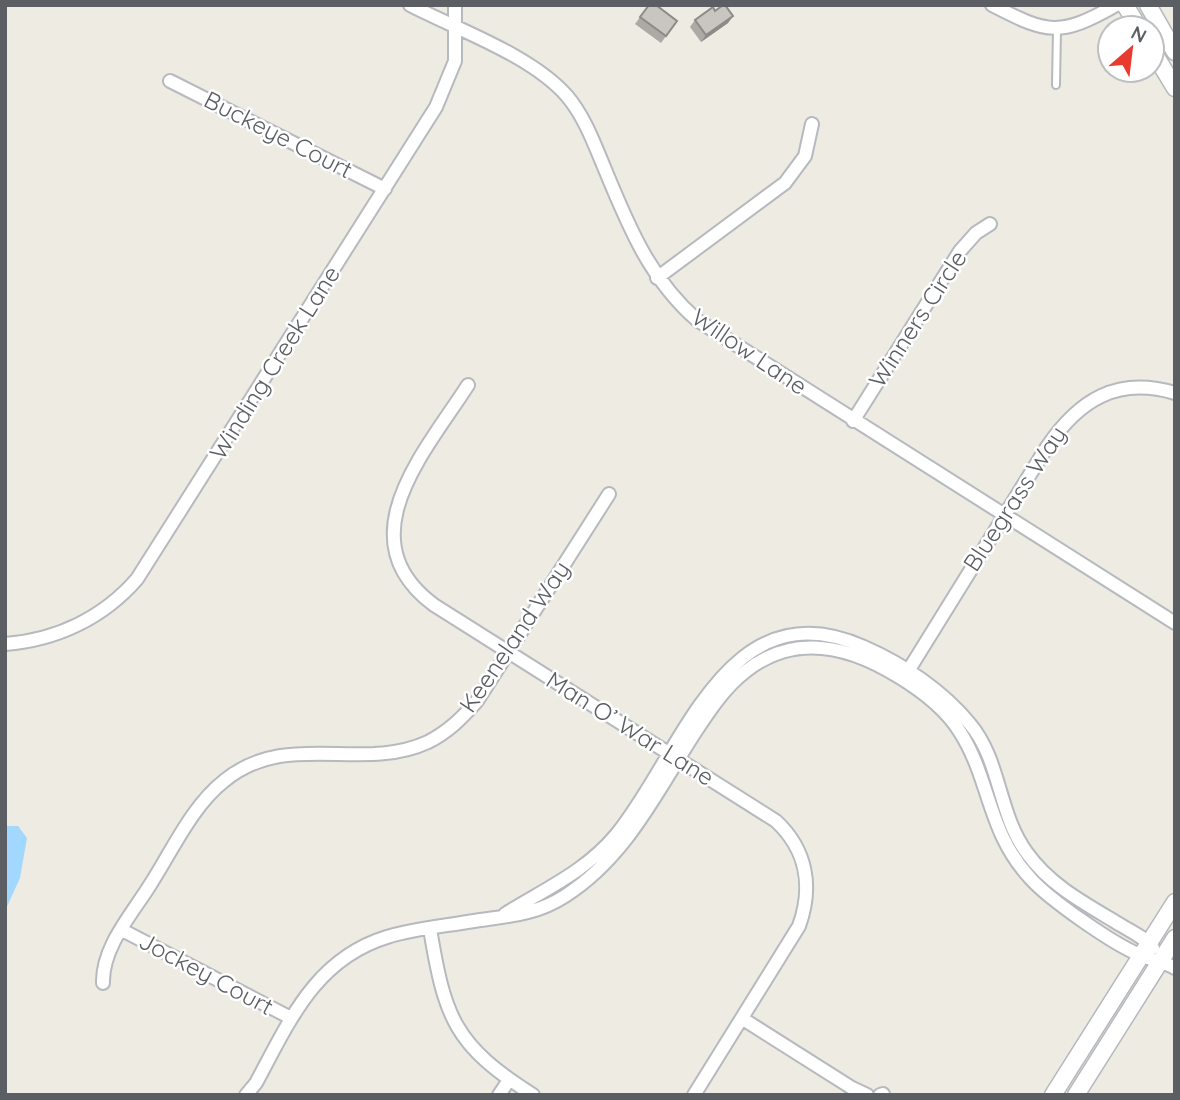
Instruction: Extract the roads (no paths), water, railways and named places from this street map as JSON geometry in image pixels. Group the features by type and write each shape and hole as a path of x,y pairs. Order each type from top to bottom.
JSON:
{"main road":[{"path":"1148,5 1175,52"},
{"path":"1053,1095 1175,902"},
{"path":"1076,1095 1168,964 1175,937"}],"street":[{"name":"Willow Lane","path":"410,5 541,73 571,102 592,138 637,244 657,278 697,320 1175,623"},
{"name":"Winding Creek Lane","path":"5,644 36,640 72,629 94,617 138,579 444,93 455,61 455,5"},
{"path":"992,5 1032,26 1057,29 1089,21 1116,5"},
{"name":"Buckeye Court","path":"170,81 385,188"},
{"path":"657,278 785,183 805,156 812,124"},
{"name":"Winners Circle","path":"853,421 960,251 970,238 990,224"},
{"name":"Man O’ War Lane","path":"468,385 403,490 393,521 393,537 401,569 421,595 776,821 793,839 805,870 808,894 799,926 694,1095"},
{"name":"Bluegrass Way","path":"905,675 1061,426 1085,404 1123,389 1148,388 1175,393"},
{"name":"Keeneland Way","path":"103,983 104,959 122,930 201,806 235,772 281,754 379,753 427,742 461,720 477,701 608,494"},
{"path":"246,1095 255,1089 290,1018 318,978 351,953 388,936 501,917 567,879 599,853 635,809 674,756 719,678 742,655 771,640 795,635 828,635 879,653 905,675 955,707 977,733 991,762 1010,824 1042,871 1168,964"},
{"path":"430,929 440,987 454,1024 474,1051 509,1080 533,1095"},
{"name":"Jockey Court","path":"122,930 290,1018"},
{"path":"743,1018 867,1095"},
{"path":"499,1095 509,1080"}],"lane":[{"path":"1056,85 1059,43 1057,29"}],"water":[{"path":"5,826 18,826 27,838 20,878 5,911"}]}
